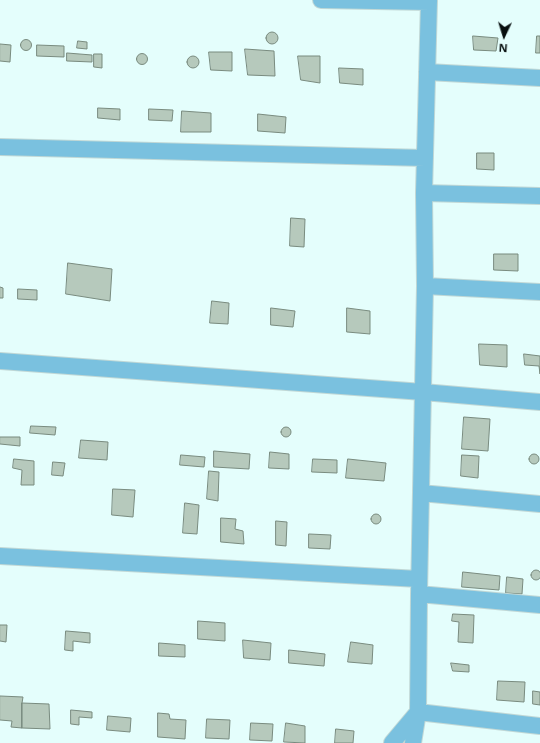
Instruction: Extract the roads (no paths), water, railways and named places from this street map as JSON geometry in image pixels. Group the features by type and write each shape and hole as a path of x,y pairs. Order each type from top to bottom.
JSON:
{"street":[{"path":"321,0 429,1 424,193 425,286 422,392 418,712 413,743"},
{"path":"427,72 540,78"},
{"path":"0,147 425,158"},
{"path":"424,193 540,196"},
{"path":"425,286 540,292"},
{"path":"0,361 540,402"},
{"path":"421,493 540,504"},
{"path":"0,556 419,586 540,605"},
{"path":"418,712 540,726"},
{"path":"392,743 418,712"}]}
